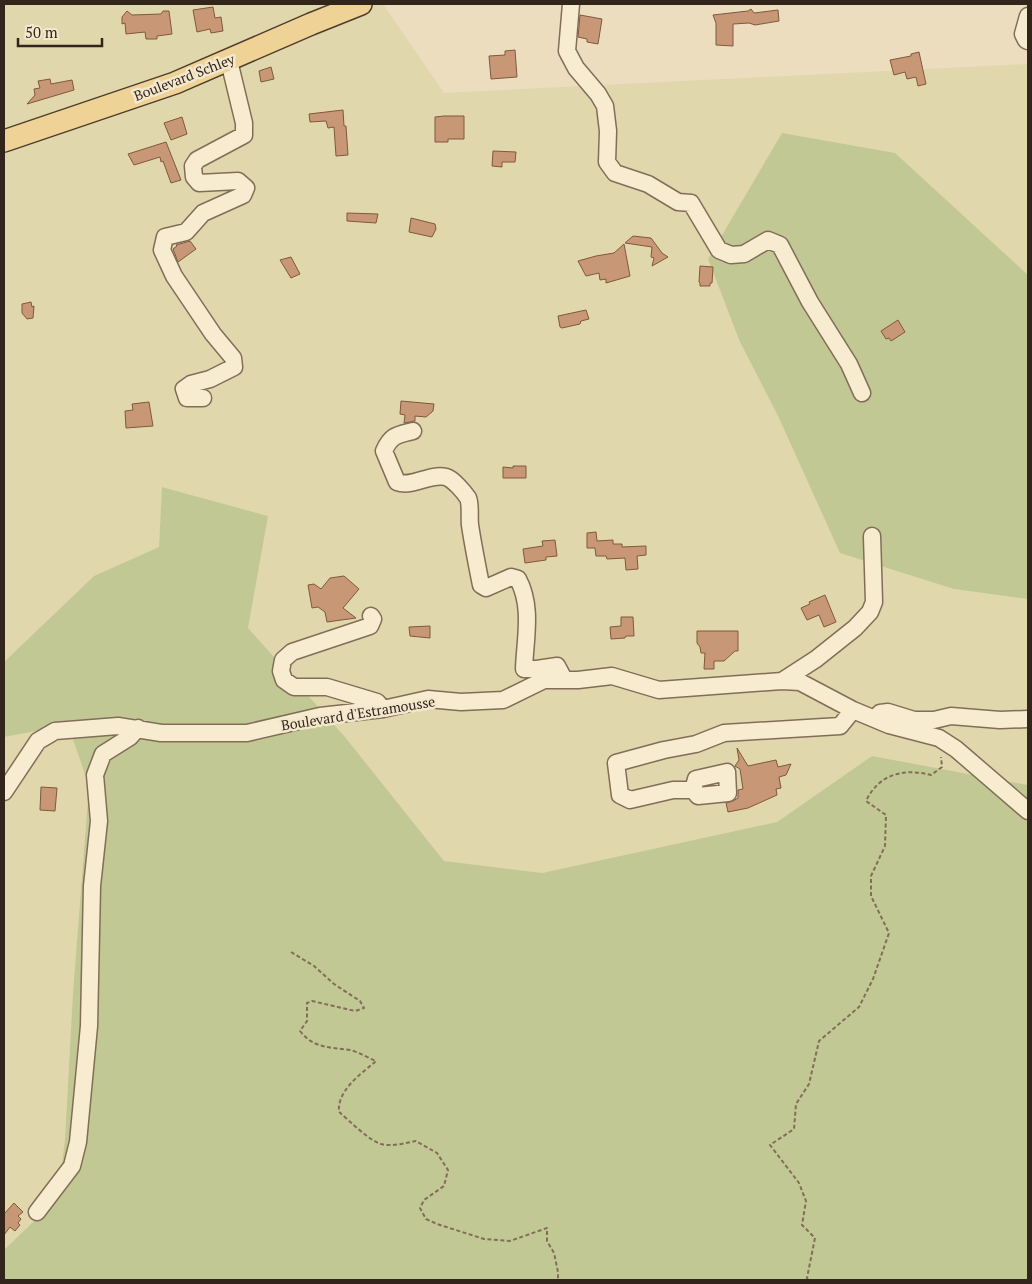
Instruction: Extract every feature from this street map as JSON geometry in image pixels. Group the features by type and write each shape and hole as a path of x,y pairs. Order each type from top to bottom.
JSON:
{"main road":[{"name":"Boulevard Schley","path":"4,141 175,84 361,4"}],"street":[{"path":"570,4 567,51 576,68 598,94 605,106 608,132 607,162 615,173 648,184 678,202 690,203 718,250 731,255 744,254 768,240 780,245 810,302 849,364 862,393"},
{"path":"1028,16 1023,34 1028,41"},
{"path":"203,398 188,398 184,389 191,384 210,379 234,367 233,358 196,310 174,276 162,250 165,237 186,232 203,213 243,195 246,188 238,180 199,183 194,177 193,166 197,160 244,136 244,123 229,61"},
{"path":"413,431 389,440 384,451 397,482 402,484 412,483 431,477 446,477 469,500 470,522 481,585 486,588 511,577 518,579 524,590 528,625 524,669 557,666 564,679"},
{"path":"782,681 816,659 855,628 870,612 874,602 872,536"},
{"path":"371,616 373,619 370,626 292,652 283,660 281,671 284,680 294,687 326,687 377,702 383,709"},
{"name":"Boulevard d'Estramousse","path":"4,792 38,741 55,731 118,726 161,733 247,733 320,716 383,709 428,699 461,702 503,700 544,680 578,680 612,676 659,690 782,681 800,682 853,710 889,725 939,738 956,749 1028,811"},
{"path":"693,790 673,790 630,800 620,795 616,763 664,750 696,744 724,733 840,726 853,710"},
{"path":"875,719 880,713 888,712 914,720 934,720 951,716 1000,720 1028,719"},
{"path":"37,1212 72,1166 78,1142 88,1034 92,886 99,821 95,775 103,754 130,737 138,728"}],"path":[{"path":"808,1280 815,1238 802,1225 806,1201 799,1183 770,1145 794,1129 796,1104 809,1084 819,1041 859,1007 874,979 889,933 871,896 871,876 885,846 886,815 866,801 869,794 872,788 895,772 918,772 931,775 942,767 941,754 956,749"},
{"path":"291,952 314,966 334,984 360,1001 364,1008 355,1011 312,1001 307,1003 308,1021 300,1031 307,1040 328,1048 352,1051 376,1061 346,1088 338,1104 339,1112 380,1144 399,1145 416,1140 437,1153 448,1170 444,1186 424,1200 420,1208 426,1219 484,1239 510,1241 547,1228 547,1241 554,1253 558,1280"}],"shaded area":[{"path":"4,4 383,4 444,93 1028,64 1028,275 895,154 740,342 779,418 954,589 1028,599 1028,785 872,756 777,822 542,873 444,861 345,737 247,628 268,516 163,487 159,547 94,576 4,662"},
{"path":"68,725 89,786 73,992 65,1139 58,1198 4,1250 4,737"}],"green space":[{"path":"782,133 895,153 1028,275 1028,599 954,589 840,553 779,418 740,342 708,259"},
{"path":"162,487 268,516 248,628 345,737 444,861 542,873 777,822 872,756 1028,785 1028,1280 4,1280 4,1250 58,1198 65,1139 73,992 89,786 68,725 4,737 4,662 94,576 159,547"}],"building":[{"path":"213,7 215,18 221,17 223,31 211,33 210,29 197,32 193,10"},
{"path":"751,9 754,13 778,10 779,21 755,25 749,23 733,24 733,46 716,45 716,23 713,15 748,11"},
{"path":"127,11 132,15 161,14 163,11 169,11 172,34 157,36 157,39 146,39 145,32 126,34 125,23 122,24 122,17"},
{"path":"580,15 602,19 598,44 587,42 587,39 578,37"},
{"path":"515,50 517,77 491,79 489,56 505,55 505,51"},
{"path":"919,52 926,84 918,86 916,77 907,79 905,72 894,75 890,60 911,56 911,54"},
{"path":"271,67 274,79 261,82 259,71"},
{"path":"50,79 51,84 72,80 74,90 27,104 35,95 34,89 40,88 38,81"},
{"path":"343,110 348,155 336,156 334,127 328,128 326,121 310,122 309,114"},
{"path":"464,116 464,139 448,139 448,142 435,142 435,117"},
{"path":"182,117 187,134 171,140 164,123"},
{"path":"166,142 181,180 171,183 160,157 134,165 128,154"},
{"path":"493,151 516,152 515,162 502,162 502,167 492,166"},
{"path":"347,213 378,214 376,223 347,221"},
{"path":"411,218 435,224 436,229 432,237 409,232"},
{"path":"633,236 651,238 662,253 668,257 652,266 654,258 651,257 652,247 625,243"},
{"path":"190,241 196,249 178,262 173,249 176,245"},
{"path":"624,244 630,276 606,283 606,279 600,280 599,273 586,276 578,261 614,253"},
{"path":"291,257 300,274 291,278 280,260"},
{"path":"700,266 713,267 712,283 710,283 710,286 700,286"},
{"path":"31,302 32,307 34,306 33,318 27,319 22,313 22,304"},
{"path":"586,310 589,319 581,321 580,324 560,327 558,316"},
{"path":"898,320 905,332 891,341 889,338 886,339 881,331"},
{"path":"401,401 434,404 433,411 426,417 415,416 415,421 404,423 405,415 400,414"},
{"path":"149,402 153,426 126,428 125,411 133,410 132,404"},
{"path":"513,466 526,466 526,478 503,478 503,467 513,468"},
{"path":"596,532 597,541 613,540 613,544 622,544 622,547 646,546 646,555 637,556 638,569 626,570 625,558 607,559 606,556 596,556 595,548 587,548 587,533"},
{"path":"555,540 557,556 546,557 546,560 525,563 523,549 543,546 542,541"},
{"path":"344,576 359,589 343,608 356,618 327,622 325,612 318,607 312,608 308,585 314,584 321,589 330,578"},
{"path":"825,595 836,622 824,627 819,615 807,620 801,608"},
{"path":"621,617 633,617 634,636 611,639 610,627 621,626"},
{"path":"430,626 430,638 410,636 409,627"},
{"path":"697,631 738,631 738,651 735,651 724,661 714,661 714,669 704,669 705,653 701,653 697,643"},
{"path":"737,748 748,766 776,760 778,767 791,764 786,775 779,777 781,788 776,789 777,795 748,808 728,812 726,803 738,798 738,790 743,789 740,769 735,766 739,760"},
{"path":"41,787 57,788 55,811 40,810"},
{"path":"14,1203 23,1212 18,1216 21,1219 18,1223 20,1225 15,1231 10,1227 4,1235 4,1214"}]}
